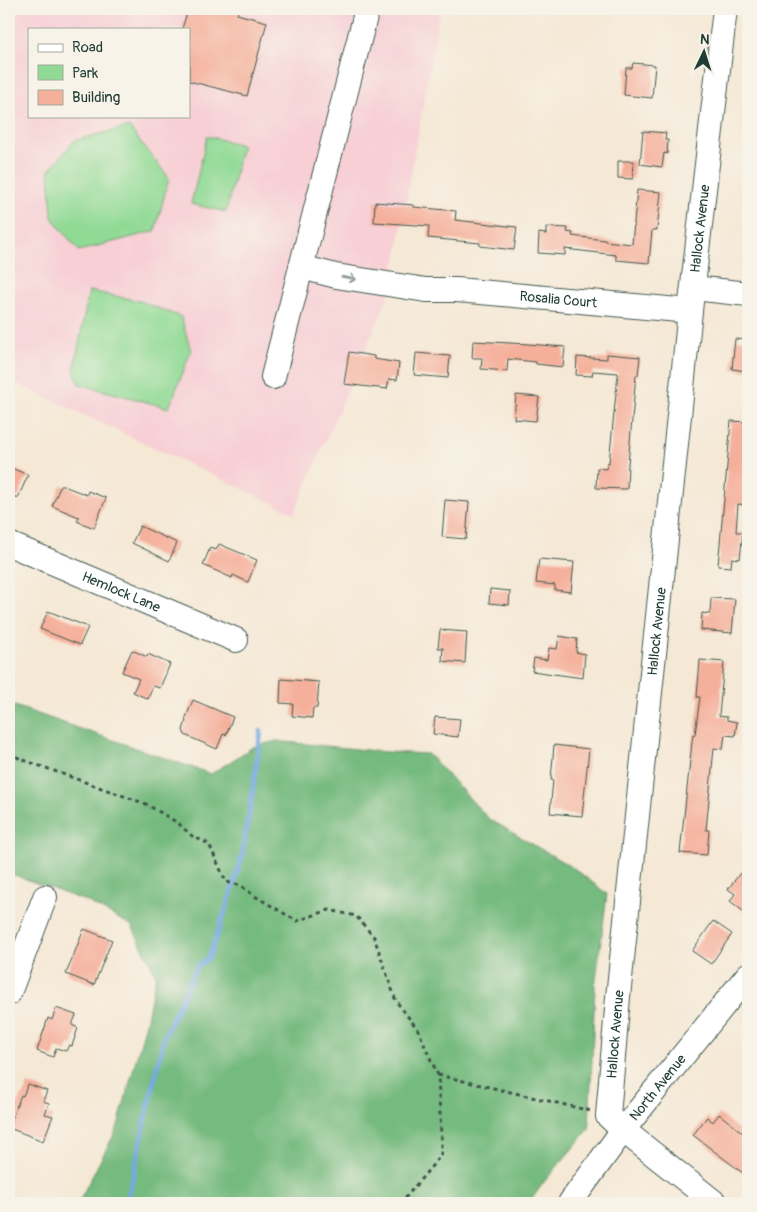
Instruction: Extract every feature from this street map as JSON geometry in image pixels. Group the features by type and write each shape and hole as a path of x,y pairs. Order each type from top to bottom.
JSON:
{"street":[{"path":"273,377 368,9"},
{"name":"Hallock Avenue","path":"615,1123 620,977 690,311 725,9"},
{"name":"Rosalia Court","path":"301,267 336,276 426,290 458,290 690,311"},
{"path":"694,288 748,294"},
{"name":"Hemlock Lane","path":"9,544 236,640"},
{"path":"9,993 45,897"},
{"name":"North Avenue","path":"570,1203 615,1123 748,975"},
{"path":"615,1123 715,1203"}],"path":[{"path":"9,753 146,804 178,824 192,836 210,844 226,882 240,885 296,921 329,910 356,916 374,937 396,1002 420,1031 438,1075 441,1155 401,1203"},
{"path":"438,1075 615,1123"}],"shaded area":[{"path":"9,9 440,9 390,293 294,513 9,380"}],"green space":[{"path":"129,127 169,178 155,231 79,251 52,218 49,170 75,140"},
{"path":"207,136 242,145 226,212 191,204"},
{"path":"89,291 140,301 181,317 191,351 169,408 79,384 74,370"},
{"path":"9,704 211,774 253,747 276,741 386,752 428,754 489,819 575,869 607,894 595,987 589,1129 544,1182 529,1203 78,1203 117,1129 146,1023 156,975 132,926 88,902 9,873"}],"building":[{"path":"188,9 239,9 237,14 267,22 247,96 190,81 190,28 182,28"},
{"path":"633,63 655,65 652,98 624,95 626,68 632,68"},
{"path":"643,131 666,133 665,140 668,140 667,154 664,153 662,167 640,164"},
{"path":"618,161 634,161 633,179 618,178"},
{"path":"637,190 661,192 657,230 652,230 649,263 616,260 616,255 565,249 565,255 538,253 539,233 546,234 546,227 568,228 567,232 573,233 572,236 632,244"},
{"path":"375,202 456,211 455,220 517,227 514,250 480,246 480,243 428,238 429,226 374,222"},
{"path":"735,339 748,340 747,371 732,369"},
{"path":"473,341 565,347 563,367 508,359 507,371 481,369 482,358 472,358"},
{"path":"349,352 399,363 397,380 389,379 387,389 344,384"},
{"path":"416,353 450,356 448,378 414,375"},
{"path":"607,354 640,357 638,375 636,375 627,489 596,488 597,468 606,469 607,463 609,463 618,373 593,371 592,376 576,375 577,357 607,359"},
{"path":"516,395 539,397 536,421 514,419"},
{"path":"731,421 748,422 748,481 746,505 738,504 736,532 743,532 740,559 732,558 731,567 718,566"},
{"path":"9,467 28,475 18,498 9,494"},
{"path":"61,485 87,495 88,491 106,498 94,528 77,521 79,517 52,506"},
{"path":"445,500 469,502 466,539 442,537"},
{"path":"140,526 177,543 169,561 132,543"},
{"path":"219,544 257,560 248,582 233,575 232,578 203,565 210,548 216,550"},
{"path":"539,559 574,562 571,592 555,590 555,585 536,583"},
{"path":"490,589 510,591 509,605 489,603"},
{"path":"711,598 735,599 732,633 701,630 702,613 710,614"},
{"path":"48,611 88,627 80,645 40,629"},
{"path":"440,630 467,632 465,663 442,661 443,648 438,648"},
{"path":"559,636 577,639 576,652 585,654 583,678 532,671 534,658 547,660 549,648 557,649"},
{"path":"132,650 147,657 148,654 170,664 160,688 153,686 148,699 133,692 139,679 122,672"},
{"path":"700,660 724,662 719,716 727,717 727,720 737,722 735,736 725,735 723,749 714,748 706,830 709,830 707,855 680,853 693,734 695,735 700,697 697,697"},
{"path":"281,679 319,682 317,708 313,708 312,718 292,716 293,704 280,703"},
{"path":"193,700 233,717 226,735 223,734 217,749 185,735 183,730 185,720"},
{"path":"435,717 460,719 458,737 433,734"},
{"path":"554,745 589,749 582,816 550,813"},
{"path":"741,872 748,878 748,915 730,901 735,894 728,889"},
{"path":"713,921 732,934 711,964 692,951"},
{"path":"84,929 112,940 94,985 66,974"},
{"path":"56,1008 76,1015 72,1025 78,1028 72,1046 69,1045 66,1051 56,1048 53,1057 37,1051 48,1018 52,1020"},
{"path":"28,1084 47,1091 43,1101 49,1103 45,1114 53,1116 43,1141 9,1128 21,1095 23,1096"},
{"path":"719,1114 748,1137 748,1177 693,1135 707,1117 713,1122"}],"waterway":[{"path":"127,1203 164,1037 196,968 209,957 242,856 261,731"}]}
